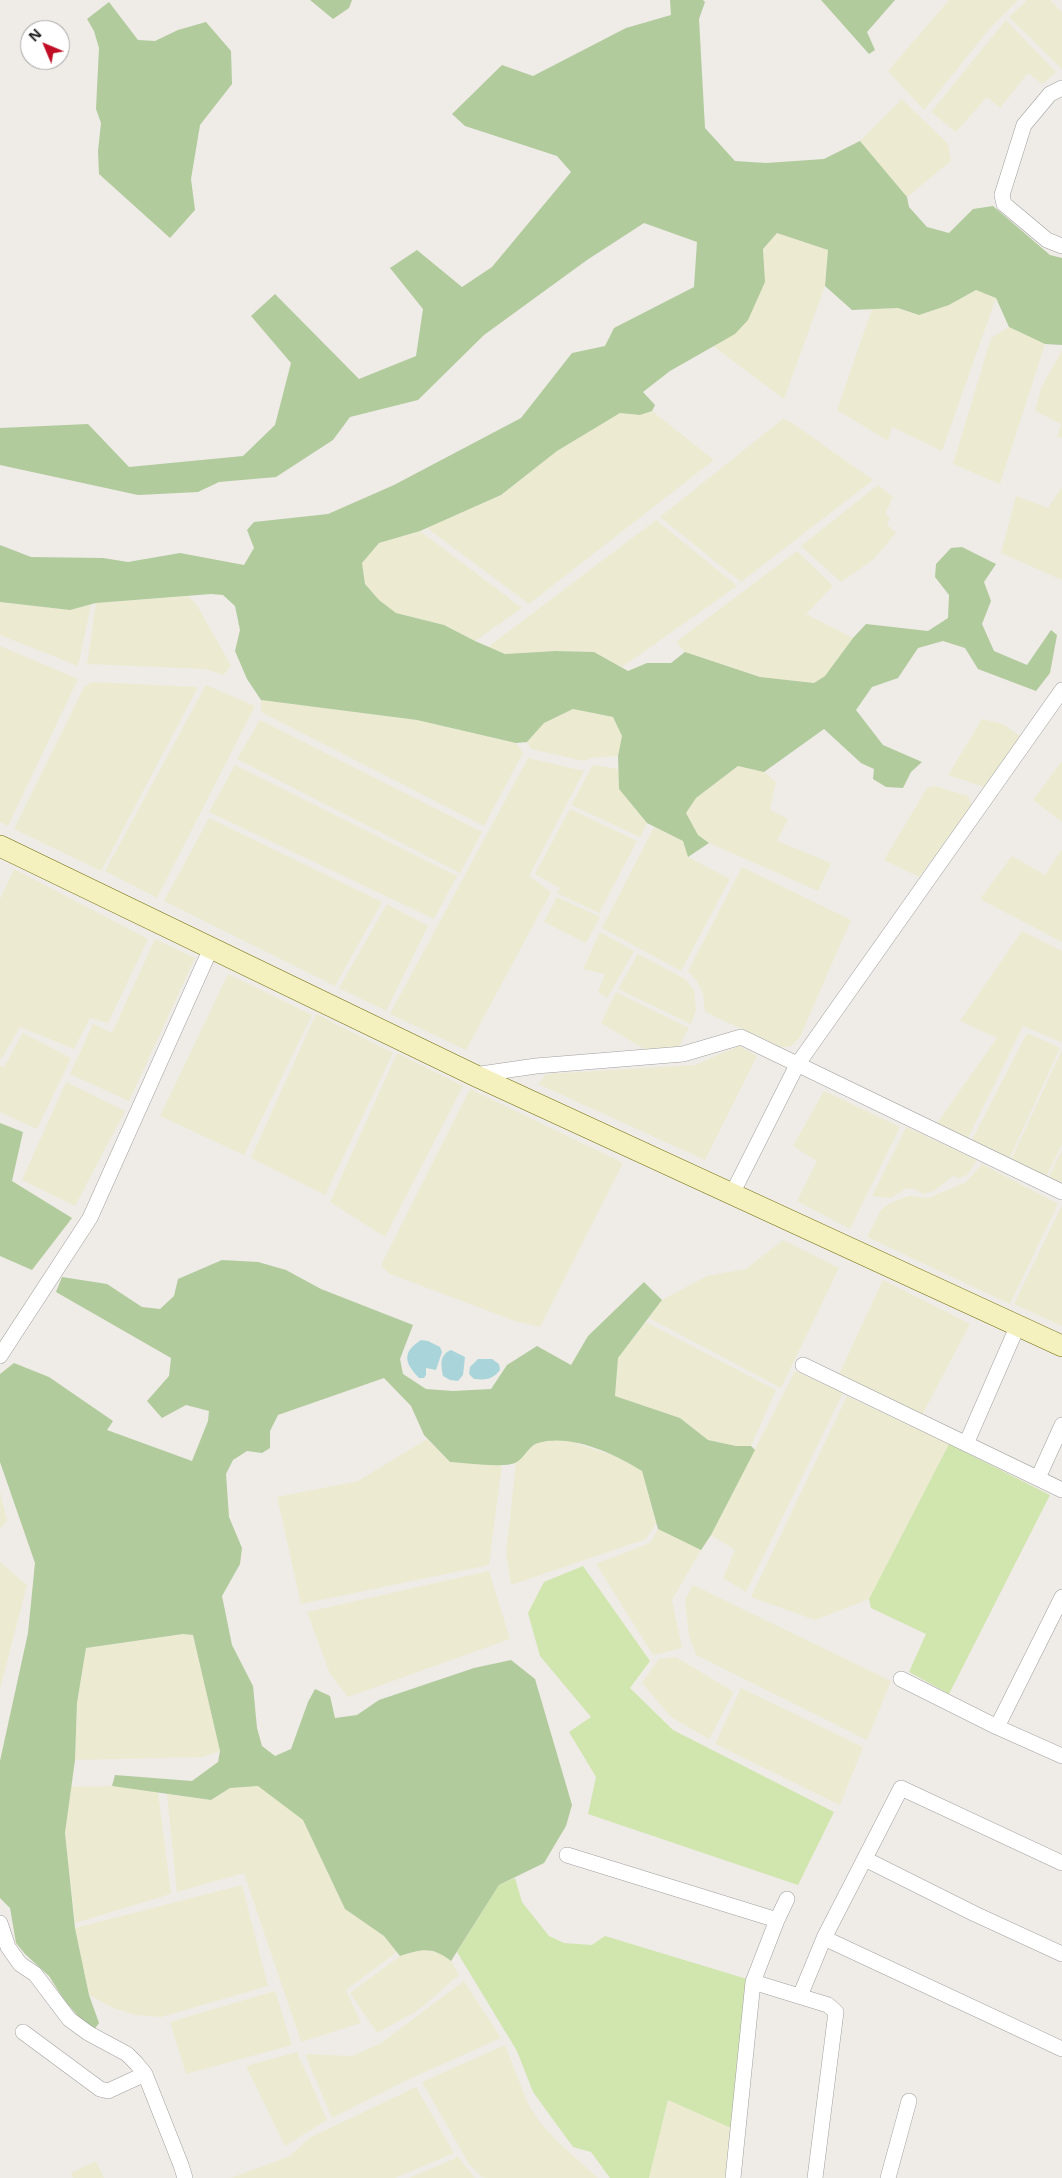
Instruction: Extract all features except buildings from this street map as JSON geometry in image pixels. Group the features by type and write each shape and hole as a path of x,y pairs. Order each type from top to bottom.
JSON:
{"street":[{"path":"1062,88 1050,94 1024,125 1002,195 1004,204 1048,240 1062,246"},
{"path":"732,1194 797,1065 1062,690"},
{"path":"0,846 474,1075 1062,1346"},
{"path":"0,1356 90,1218 211,948"},
{"path":"474,1075 536,1066 683,1054 741,1037 1062,1192"},
{"path":"966,1444 1018,1326"},
{"path":"803,1365 1062,1490"},
{"path":"1038,1478 1062,1425"},
{"path":"996,1727 1062,1597"},
{"path":"901,1679 996,1727 1062,1756"},
{"path":"800,1996 824,1938 901,1788 1062,1863"},
{"path":"567,1855 776,1920"},
{"path":"865,1859 975,1914 1062,1954"},
{"path":"733,2178 753,1982 776,1920 787,1899"},
{"path":"0,1923 8,1947 20,1964 35,1974 70,2019 88,2033 127,2054 145,2074 181,2165 184,2178"},
{"path":"824,1938 1062,2048"},
{"path":"753,1982 828,2004 836,2012 815,2178"},
{"path":"22,2032 100,2089 108,2092 145,2074"},
{"path":"888,2178 909,2101"}],"green space":[{"path":"310,0 352,0 349,8 333,19"},
{"path":"670,0 703,0 705,2 699,19 705,128 735,161 766,163 824,159 860,141 907,197 909,207 927,227 949,233 973,209 993,206 1050,255 1062,258 1062,345 1045,344 1009,327 996,298 976,290 949,305 919,315 898,308 852,310 825,286 828,250 777,233 763,249 765,282 748,320 735,334 670,371 643,392 655,405 652,411 640,415 620,413 557,451 501,495 420,531 379,543 362,563 365,584 379,600 396,613 444,625 505,654 556,651 594,652 628,671 647,663 671,663 685,652 760,677 814,683 825,676 853,638 866,624 928,631 948,618 949,595 935,577 936,564 951,548 962,547 996,564 984,582 991,601 982,624 994,651 1027,665 1051,630 1057,635 1050,673 1036,691 978,669 965,648 943,641 918,648 898,678 872,687 856,710 883,745 922,762 911,772 903,788 886,787 873,779 874,769 861,763 824,729 764,772 738,766 696,798 686,813 698,835 709,843 688,857 683,841 647,823 619,789 618,756 622,736 613,717 573,709 544,723 527,742 516,743 417,720 261,700 247,679 235,651 240,630 235,606 223,595 211,594 96,603 70,610 0,602 0,545 31,557 103,558 128,562 180,553 244,565 254,548 247,530 254,522 328,514 394,485 521,418 572,353 605,346 614,328 694,287 697,242 644,223 587,260 484,335 418,400 350,417 333,440 276,477 219,482 198,492 138,495 0,465 0,428 88,424 129,467 243,456 275,425 291,363 251,316 275,294 359,379 416,356 423,309 390,268 417,250 462,287 492,267 571,172 557,156 465,126 452,114 502,65 533,76 626,28 671,15"},
{"path":"821,0 895,0 867,32 875,50 869,54"},
{"path":"949,0 1018,0 990,28 924,110 888,71"},
{"path":"1027,0 1050,0 1062,12 1062,69 1009,17"},
{"path":"109,2 138,40 155,41 178,30 206,22 231,51 232,84 200,125 191,179 195,210 170,238 99,174 98,151 101,123 96,109 99,48 94,31 87,19"},
{"path":"1006,20 1056,72 1042,84 1028,73 1000,108 987,97 956,132 931,112"},
{"path":"902,99 948,144 951,161 907,197 860,141"},
{"path":"777,233 828,250 825,286 784,399 713,346 735,334 765,282 763,249"},
{"path":"976,290 996,298 942,451 892,427 888,441 837,410 872,309 898,308 919,315 949,305"},
{"path":"1009,327 1045,344 1000,484 953,464 991,338"},
{"path":"1062,350 1062,438 1057,437 1061,424 1035,411 1041,388"},
{"path":"652,411 714,460 529,604 427,528 501,495 557,451 620,412 640,415"},
{"path":"783,419 791,422 873,480 741,582 660,517"},
{"path":"878,485 893,497 885,514 890,517 887,525 896,533 874,559 841,582 801,546"},
{"path":"1062,487 1062,580 1001,553 1016,496 1048,508"},
{"path":"656,520 737,586 622,667 594,652 556,651 505,654 488,647"},
{"path":"420,531 522,608 475,641 444,625 396,613 379,600 365,584 362,563 379,543"},
{"path":"797,551 833,586 806,614 853,638 825,677 814,683 760,677 685,652 676,642"},
{"path":"188,596 197,605 231,666 223,675 205,669 87,664 96,603"},
{"path":"0,602 70,610 91,605 78,666 0,635"},
{"path":"0,646 78,679 8,826 0,822"},
{"path":"92,682 198,687 101,871 14,829 84,687"},
{"path":"206,685 255,706 157,898 105,871"},
{"path":"261,700 417,720 516,743 523,753 484,826 261,712"},
{"path":"573,709 613,717 622,736 618,756 590,758 584,761 531,749 527,742 544,723"},
{"path":"982,719 1003,724 1021,737 984,787 948,775"},
{"path":"260,720 482,832 460,873 237,759"},
{"path":"528,758 584,771 529,876 551,892 466,1050 390,1014"},
{"path":"1062,761 1062,822 1033,800"},
{"path":"235,765 457,876 434,919 209,812"},
{"path":"593,765 618,769 619,789 647,823 640,837 571,805"},
{"path":"738,766 764,772 776,782 770,810 788,819 777,841 831,863 818,891 709,843 698,835 686,813 696,798"},
{"path":"935,786 968,796 972,805 919,877 884,860 927,788"},
{"path":"570,809 637,841 599,913 557,893 560,888 535,874"},
{"path":"209,818 382,902 335,986 164,901"},
{"path":"654,827 683,841 688,857 730,879 681,971 602,928"},
{"path":"1062,849 1062,942 980,899 1012,856 1045,875"},
{"path":"742,867 851,920 800,1037 790,1047 781,1047 705,1012 703,993 696,980 688,971"},
{"path":"14,869 148,939 108,1023 90,1018 74,1049 20,1027 2,1058 0,1058 0,899"},
{"path":"557,897 600,917 586,943 544,922"},
{"path":"387,904 428,926 386,1011 339,988"},
{"path":"1022,931 1062,951 1062,1039 1061,1042 1023,1026 968,1138 937,1123 997,1038 960,1021"},
{"path":"600,932 634,951 607,998 598,992 605,974 583,969"},
{"path":"155,939 195,958 129,1101 70,1074 93,1024 112,1033"},
{"path":"638,954 685,979 694,990 696,1010 691,1024 618,989"},
{"path":"228,974 312,1015 244,1155 160,1116"},
{"path":"616,992 689,1028 677,1049 649,1052 601,1023"},
{"path":"316,1014 393,1053 325,1195 251,1158"},
{"path":"23,1033 71,1058 37,1129 0,1112 0,1066 4,1067"},
{"path":"1027,1033 1060,1048 1009,1159 972,1140"},
{"path":"739,1046 757,1056 705,1160 538,1084 546,1074 695,1065"},
{"path":"1062,1050 1062,1144 1046,1177 1011,1160"},
{"path":"397,1053 463,1086 385,1237 330,1202"},
{"path":"66,1082 125,1111 75,1206 22,1180"},
{"path":"470,1089 623,1163 540,1327 515,1321 390,1274 381,1265"},
{"path":"824,1091 900,1127 850,1229 797,1201 817,1161 793,1146"},
{"path":"0,1123 23,1132 12,1181 72,1218 32,1270 0,1256"},
{"path":"906,1127 977,1160 967,1175 960,1178 953,1176 934,1191 923,1194 915,1189 907,1188 891,1198 872,1196"},
{"path":"1062,1150 1062,1183 1049,1177"},
{"path":"982,1164 1058,1204 1010,1304 867,1237 881,1210 890,1203 909,1196 928,1198 955,1187 966,1182"},
{"path":"1062,1205 1062,1326 1014,1304"},
{"path":"783,1240 839,1268 781,1388 649,1318 662,1300 707,1276 746,1269"},
{"path":"222,1260 258,1262 286,1270 321,1289 413,1325 400,1359 403,1374 426,1389 453,1391 491,1389 507,1365 537,1346 571,1365 588,1336 644,1282 662,1300 618,1358 615,1396 680,1418 708,1440 736,1446 751,1446 755,1450 711,1535 701,1550 658,1529 642,1471 619,1458 592,1447 578,1443 551,1441 535,1444 515,1463 493,1465 450,1462 424,1435 411,1406 384,1378 278,1415 270,1431 270,1448 262,1453 247,1451 233,1460 226,1474 229,1517 242,1548 240,1564 222,1596 232,1645 253,1686 257,1728 262,1746 275,1756 291,1749 308,1702 315,1689 330,1696 335,1718 357,1715 379,1700 474,1668 511,1660 535,1679 572,1805 566,1826 544,1863 499,1885 451,1961 438,1953 426,1950 400,1956 384,1936 345,1909 303,1820 258,1786 230,1788 211,1800 112,1786 115,1775 192,1781 218,1762 220,1751 193,1635 183,1634 86,1648 77,1703 75,1760 65,1833 75,1928 89,1995 99,2023 93,2031 64,2000 49,1976 16,1943 10,1908 0,1898 0,1761 28,1633 35,1563 0,1462 0,1374 14,1363 49,1377 113,1421 107,1430 192,1461 208,1421 209,1411 186,1405 162,1418 147,1401 169,1376 171,1358 56,1292 62,1277 107,1284 142,1307 160,1309 174,1296 178,1279"},
{"path":"883,1280 970,1324 922,1415 839,1374"},
{"path":"646,1322 776,1390 751,1446 736,1446 708,1440 680,1418 615,1396 618,1358"},
{"path":"795,1371 843,1393 746,1592 723,1578 735,1550 711,1535"},
{"path":"847,1396 949,1444 869,1599 815,1620 751,1597"},
{"path":"427,1439 450,1462 502,1464 489,1565 301,1604 277,1497 358,1481"},
{"path":"562,1439 619,1457 642,1471 656,1523 646,1539 511,1585 506,1553 516,1463 536,1443"},
{"path":"949,1444 1050,1495 949,1694 909,1672 926,1634 871,1608 869,1599"},
{"path":"0,1491 7,1521 0,1529"},
{"path":"658,1529 701,1550 672,1600 682,1648 653,1655 596,1564 650,1543"},
{"path":"0,1562 27,1585 0,1689"},
{"path":"583,1566 650,1661 630,1688 673,1730 834,1812 798,1885 588,1814 596,1777 569,1732 591,1717 540,1656 528,1613 544,1582"},
{"path":"489,1571 510,1639 348,1697 330,1674 307,1612"},
{"path":"693,1585 891,1681 867,1740 696,1655 689,1636 685,1600"},
{"path":"183,1634 193,1635 220,1751 203,1757 75,1760 77,1703 86,1648"},
{"path":"676,1657 734,1692 709,1739 671,1717 642,1683 659,1659"},
{"path":"741,1688 863,1747 840,1805 715,1744"},
{"path":"258,1785 303,1820 345,1909 384,1936 397,1952 346,1990 361,2023 301,2042 244,1873 177,1892 167,1794 211,1800 230,1788"},
{"path":"112,1786 158,1792 171,1894 75,1923 65,1833 71,1787"},
{"path":"515,1878 522,1902 549,1936 564,1943 592,1945 605,1936 747,1979 731,2128 668,2100 649,2178 610,2178 591,2152 573,2147 533,2092 517,2051 457,1952 499,1885"},
{"path":"242,1885 268,1986 161,2017 136,2015 113,2008 89,1995 75,1928"},
{"path":"423,1949 443,1954 451,1961 459,1975 417,2011 377,2033 350,1993 400,1956"},
{"path":"464,1981 501,2038 405,2081 332,2118 305,2054 352,2056 381,2043"},
{"path":"275,1991 292,2045 186,2074 170,2022"},
{"path":"505,2045 528,2104 542,2125 598,2178 488,2178 482,2177 469,2164 422,2082"},
{"path":"297,2052 327,2120 285,2146 246,2066"},
{"path":"416,2087 454,2153 395,2178 231,2178 290,2156 309,2138"},
{"path":"668,2100 731,2128 725,2178 649,2178"},
{"path":"458,2157 475,2178 409,2178"},
{"path":"96,2161 104,2178 73,2178 71,2173"}],"water":[{"path":"421,1340 440,1347 442,1352 436,1370 426,1368 424,1378 419,1378 414,1373 407,1358 410,1349"},
{"path":"451,1350 465,1357 463,1375 458,1381 450,1380 443,1376 441,1364 444,1355"},
{"path":"478,1359 492,1359 499,1364 500,1370 488,1379 474,1379 469,1374 470,1367"}]}
